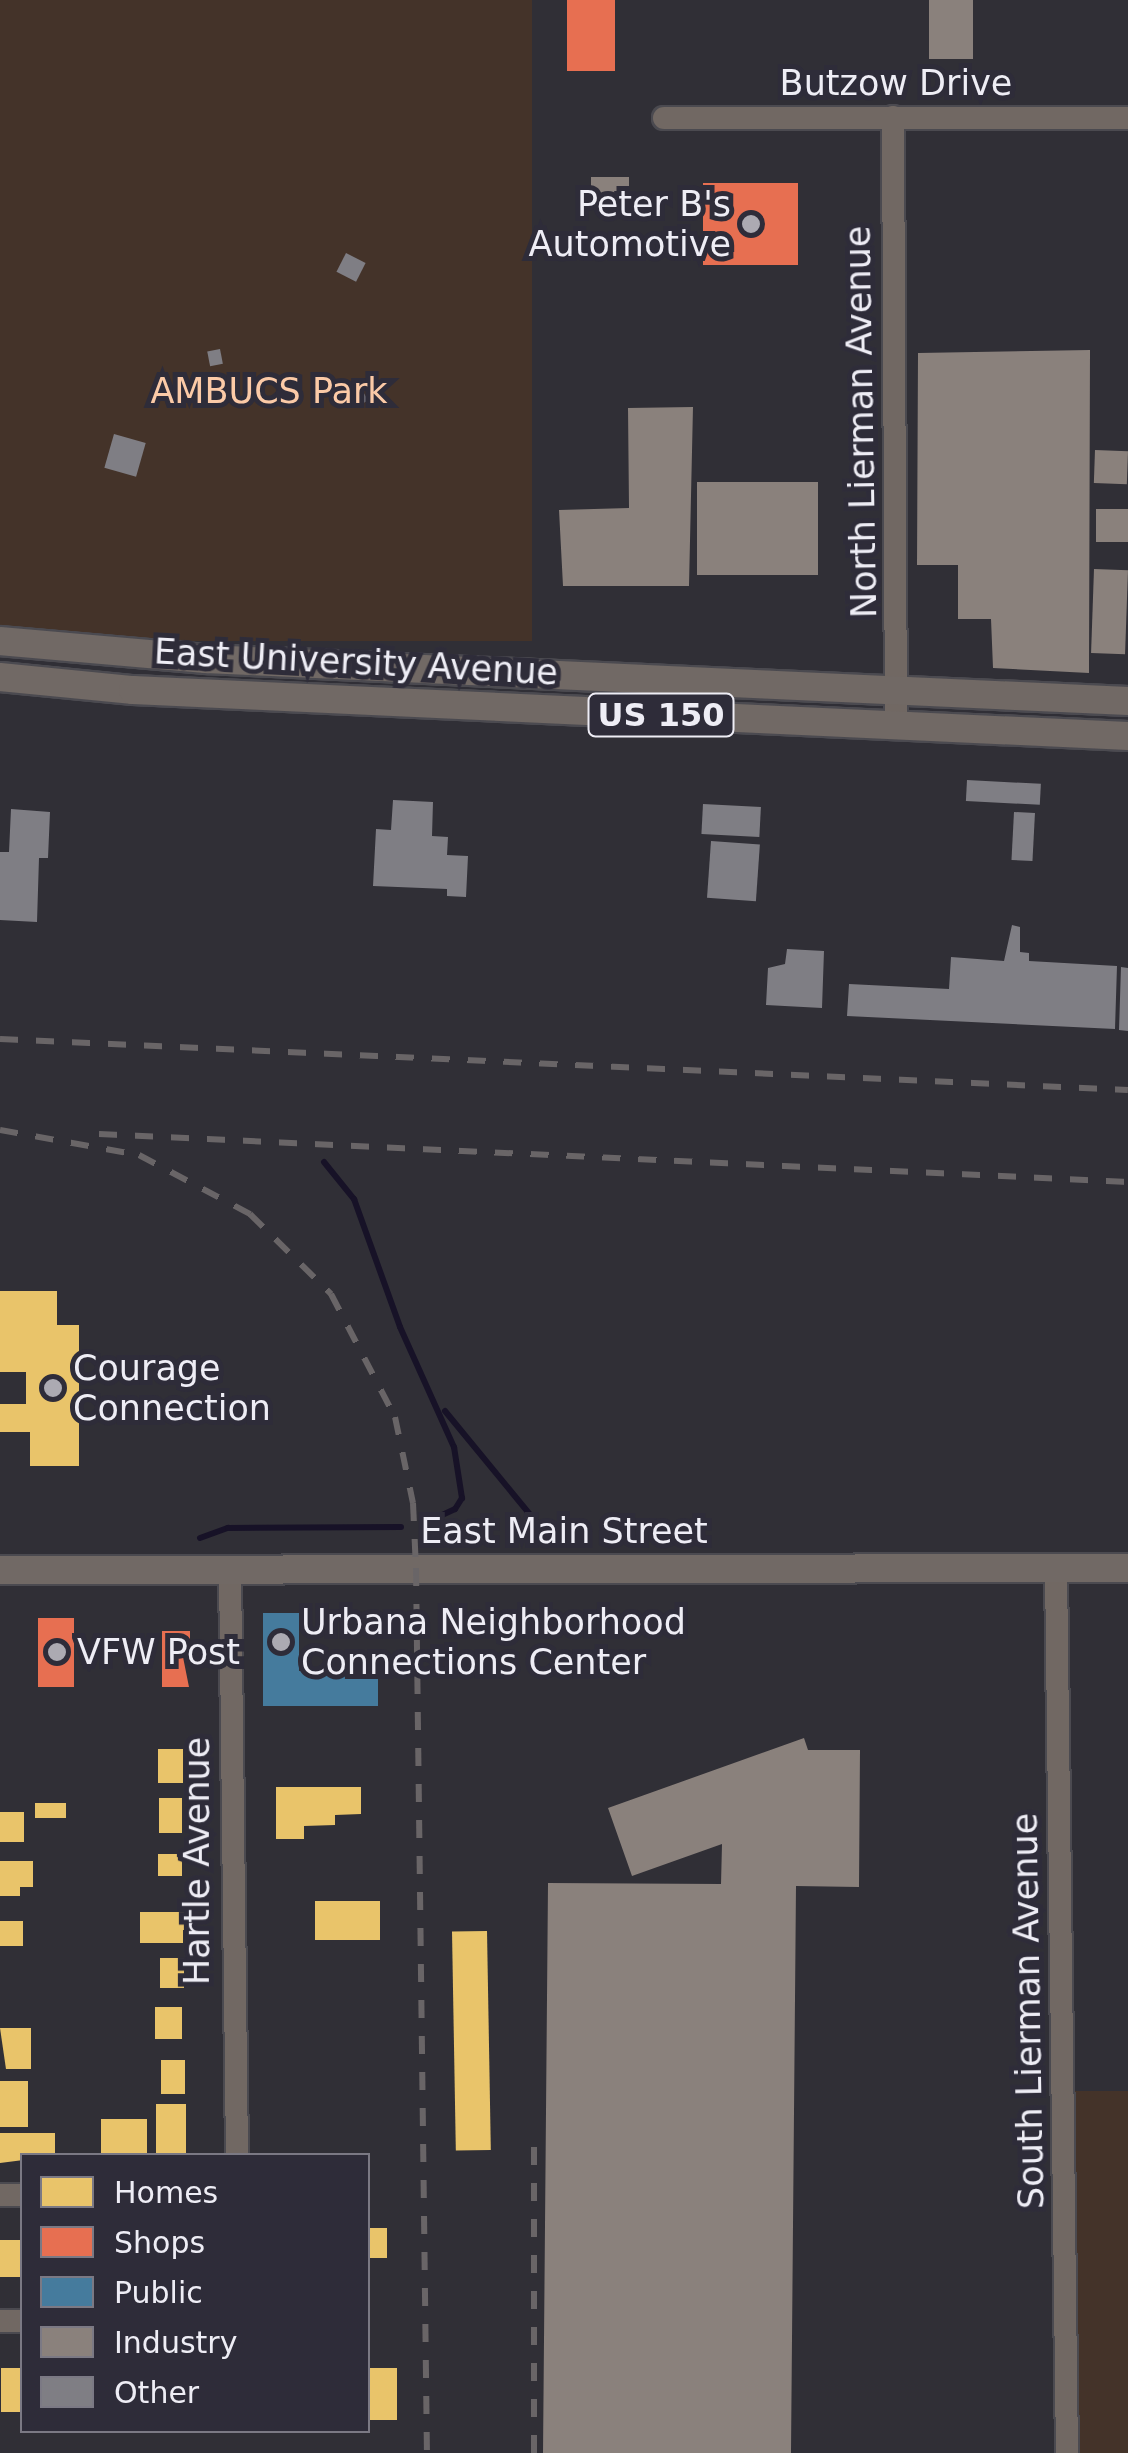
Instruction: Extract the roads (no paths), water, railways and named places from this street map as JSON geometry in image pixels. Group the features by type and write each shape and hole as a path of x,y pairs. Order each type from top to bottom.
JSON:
{"main road":[{"name":"East University Avenue","path":"0,642 206,659 1128,700"},
{"name":"East University Avenue","path":"0,677 134,690 1128,736"},
{"name":"East Main Street","path":"0,1570 1128,1568"}],"street":[{"name":"Butzow Drive","path":"664,118 1128,118"},
{"name":"North Lierman Avenue","path":"893,118 896,725"},
{"name":"Hartle Avenue","path":"230,1567 237,2153"},
{"name":"South Lierman Avenue","path":"1056,1568 1066,2453"}],"waterway":[{"path":"324,1162 354,1199 400,1327 454,1447 462,1498 455,1509 427,1522"},
{"path":"445,1411 546,1534"},
{"path":"200,1538 228,1528 401,1527"}],"railway":[{"path":"0,1039 1128,1090"},
{"path":"0,1130 139,1155 250,1214 331,1294 395,1417 413,1503 416,1568 427,2453"},
{"path":"99,1134 1128,1182"},
{"path":"534,2136 534,2453"}],"place":[{"name":"Peter B's Automotive","path":"751,224"},
{"name":"Courage Connection","path":"53,1388"},
{"name":"Urbana Neighborhood Connections Center","path":"281,1642"},
{"name":"VFW Post","path":"57,1652"}],"park label":[{"name":"AMBUCS Park","path":"269,391"}]}
